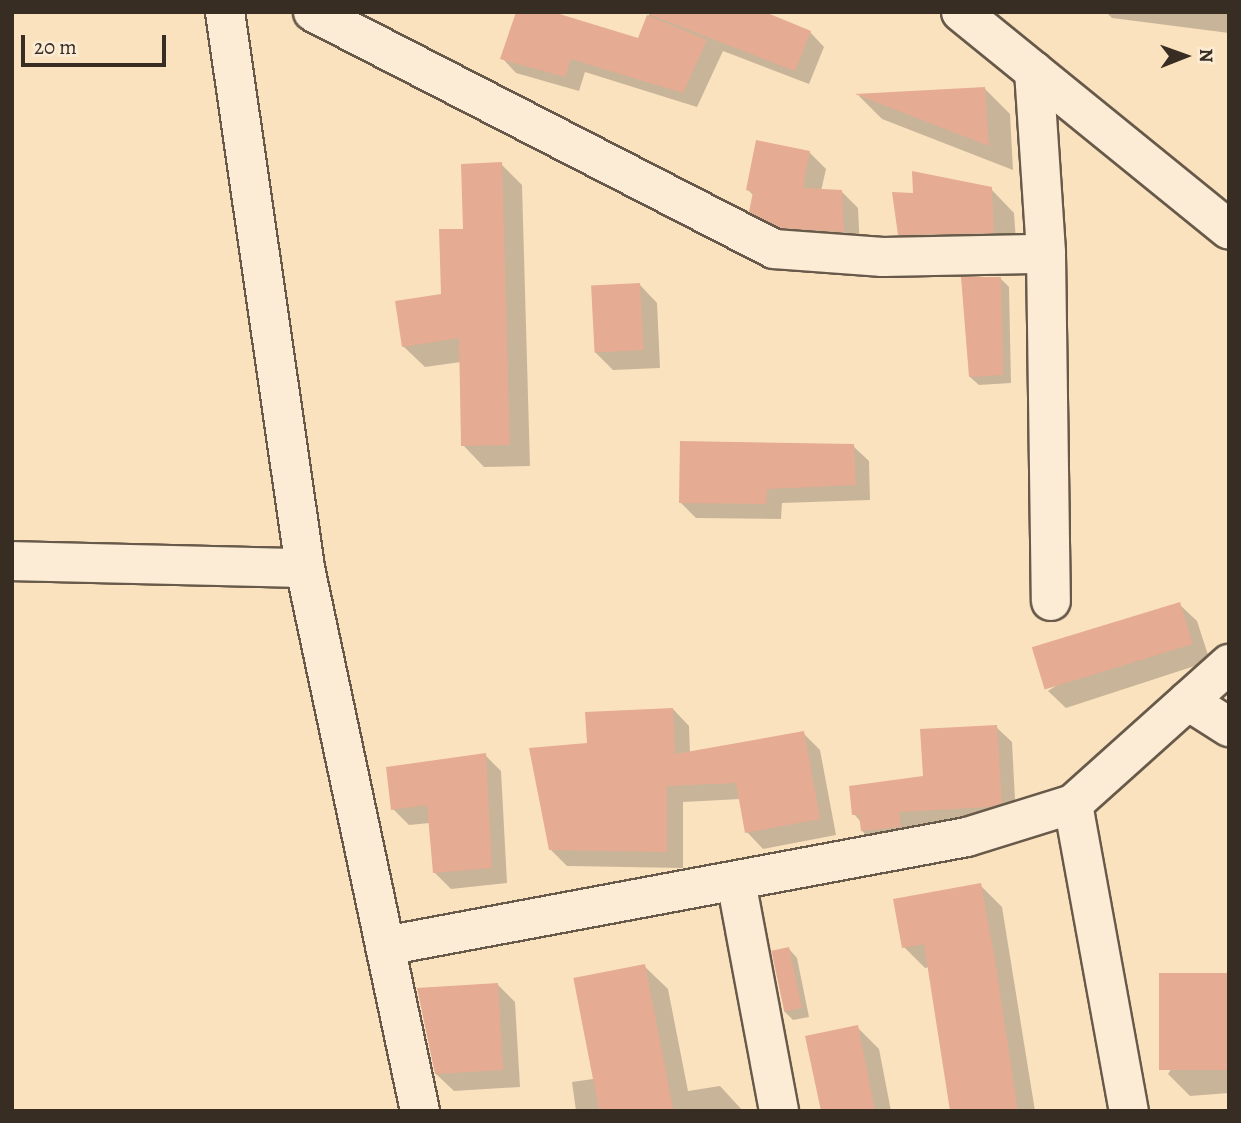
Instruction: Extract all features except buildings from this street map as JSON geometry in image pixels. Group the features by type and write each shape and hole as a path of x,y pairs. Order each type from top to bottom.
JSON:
{"street":[{"path":"225,12 305,568 420,1111"},
{"path":"313,12 774,248 883,257 1046,254"},
{"path":"966,14 1229,230"},
{"path":"1034,71 1046,254 1051,601"},
{"path":"12,561 305,568"},
{"path":"385,946 967,837 1073,804 1229,664"},
{"path":"1188,701 1229,727"},
{"path":"1073,804 1129,1111"},
{"path":"736,881 779,1111"}]}
